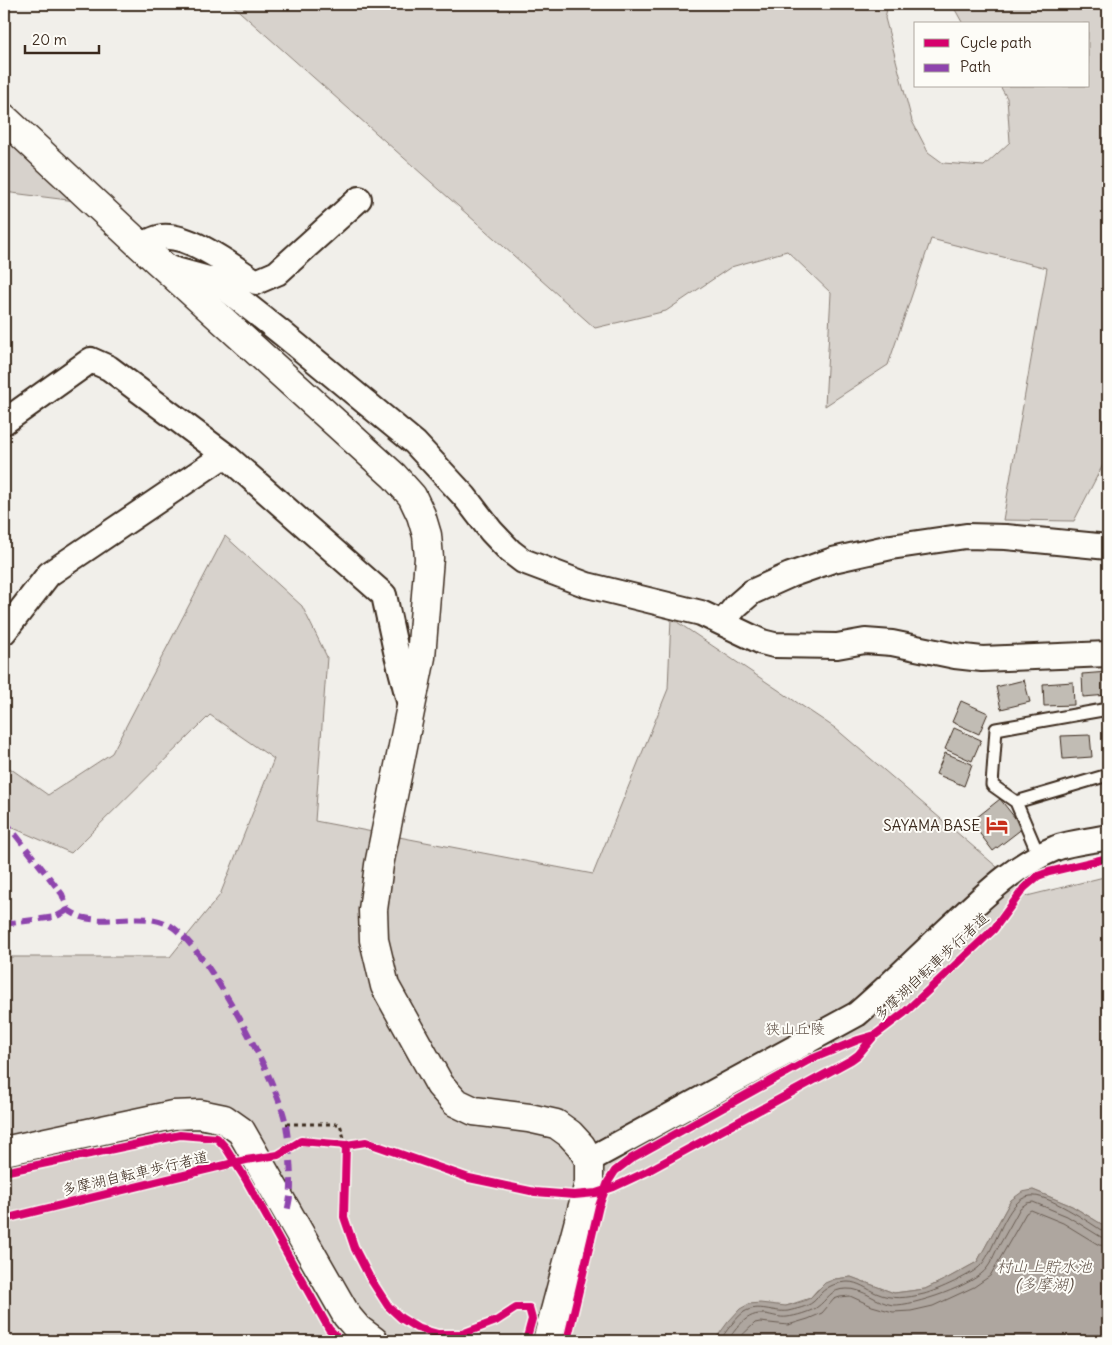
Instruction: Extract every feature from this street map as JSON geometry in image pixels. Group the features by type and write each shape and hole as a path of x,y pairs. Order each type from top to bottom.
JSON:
{"street":[{"path":"4,118 140,245 394,476 412,496 421,515 427,535 429,558 421,657 378,864 373,910 374,940 385,986 440,1085 455,1102 474,1111 529,1118 556,1124 570,1134 581,1146 589,1160 589,1183 547,1341"},
{"path":"140,245 162,237 184,239 220,258 256,282 277,273 359,199"},
{"path":"165,267 216,280 416,442 465,497 491,531 510,551 523,561 587,585 701,613 762,642 774,645 837,646 865,641 982,659 1108,654"},
{"path":"4,422 91,360 109,368 225,455 384,595 410,705"},
{"path":"4,632 49,574 225,455"},
{"path":"723,622 736,606 752,592 790,575 832,560 891,547 966,536 1006,537 1108,547"},
{"path":"589,1160 857,1014 1009,874 1039,856 1058,848 1108,837"},
{"path":"4,1152 173,1115 200,1114 224,1118 241,1131 347,1316 358,1329 374,1341"}],"lane":[{"path":"1039,856 1016,802 992,785 996,729 1108,709"},
{"path":"1016,802 1108,775"}],"path":[{"path":"286,1124 340,1124 349,1145 348,1154"},
{"path":"337,1144 349,1145"}],"green space":[{"path":"231,4 888,4 885,18 912,121 928,152 943,163 984,166 1010,142 1007,98 1001,88 1090,88 1090,22 962,22 952,4 1108,4 1108,455 1074,521 1003,520 1047,268 931,239 888,365 825,406 831,293 787,251 731,267 666,311 595,328"},
{"path":"4,136 76,201 4,192"},
{"name":"狭山丘陵","path":"225,536 302,606 327,657 315,821 593,874 668,689 671,618 835,728 997,867 1027,896 1108,876 1108,1228 1072,1206 1033,1190 1011,1200 977,1262 925,1289 894,1293 851,1277 835,1279 817,1290 810,1298 786,1306 716,1337 714,1341 4,1341 4,957 170,957 220,895 274,759 210,715 71,853 4,824 4,764 48,795 112,753"}],"water":[{"name":"村山上貯水池 (多摩湖)","path":"1033,1190 1072,1206 1108,1228 1108,1341 714,1341 740,1309 749,1304 760,1303 786,1306 804,1301 810,1298 825,1283 835,1279 851,1277 894,1293 925,1289 977,1262 1011,1200 1022,1192"}],"building":[{"path":"1108,672 1108,695 1083,697 1082,674"},
{"path":"1024,680 1030,702 1001,709 996,687"},
{"path":"1073,682 1074,705 1044,706 1043,684"},
{"path":"961,701 988,713 979,734 952,722"},
{"path":"954,728 981,740 972,761 945,749"},
{"path":"1090,735 1092,757 1063,759 1061,736"},
{"path":"945,753 972,764 964,786 936,774"},
{"name":"SAYAMA BASE","path":"1000,799 1023,828 993,851 971,822"}],"marked path":[{"path":"4,820 62,894 68,910 85,918 106,920 140,918 161,922 171,926 186,939 203,960 256,1049 281,1105 286,1125 290,1163 291,1189 287,1212"},
{"path":"4,924 55,917 68,910"}],"cycle path":[{"name":"多摩湖自転車歩行者道","path":"4,1219 246,1160 278,1155 301,1141 346,1145 366,1142 469,1178 535,1192 574,1195 596,1193 646,1172 851,1060 858,1055 875,1035 904,1013 994,929 1024,888 1038,876 1108,858"},
{"path":"567,1341 599,1206 608,1182 615,1171 632,1158 809,1060 875,1035"},
{"name":"多摩湖自転車歩行者道","path":"4,1172 180,1135 217,1138 226,1148 245,1178 329,1329 341,1341"},
{"path":"346,1145 344,1217 355,1249 370,1278 388,1306 401,1318 417,1328 438,1334 462,1334 496,1321 516,1308 529,1308 532,1319 526,1341"}],"place":[{"name":"SAYAMA BASE","path":"997,825"}]}
